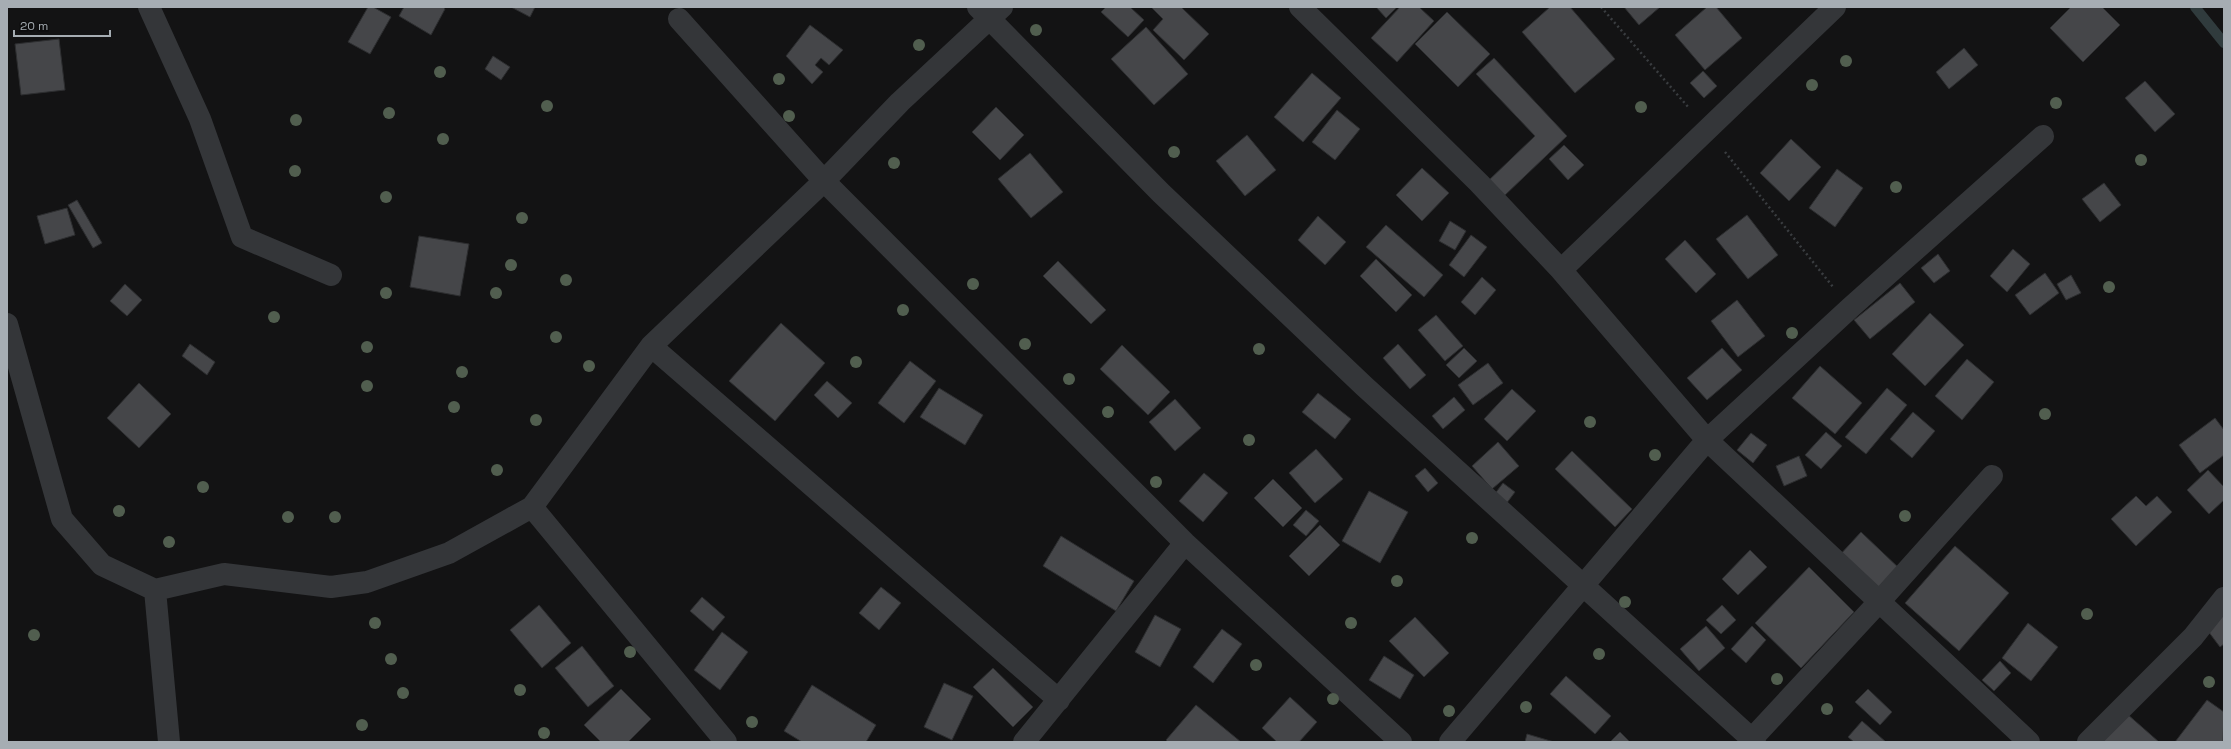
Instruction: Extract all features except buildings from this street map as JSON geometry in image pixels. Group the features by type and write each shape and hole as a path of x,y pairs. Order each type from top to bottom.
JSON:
{"street":[{"path":"149,7 200,119 242,237 331,275"},
{"path":"1300,7 1479,183 1561,270 1707,440 2029,742"},
{"path":"1561,270 1835,7"},
{"path":"7,324 62,519 102,565 155,590 224,574 331,587 366,582 449,553 532,507 651,346 824,181 990,11 1161,193 1364,386 1752,741 1992,476"},
{"path":"679,20 824,181 1185,543 1401,742"},
{"path":"1450,742 1707,440 1850,308 2043,136"},
{"path":"651,346 1059,700"},
{"path":"532,507 726,742"},
{"path":"1024,742 1185,543"},
{"path":"155,590 169,742"},
{"path":"2088,742 2193,637 2224,598"}],"path":[{"path":"1601,7 1708,130 1850,308"}],"waterway":[{"path":"2195,7 2224,43"}]}
